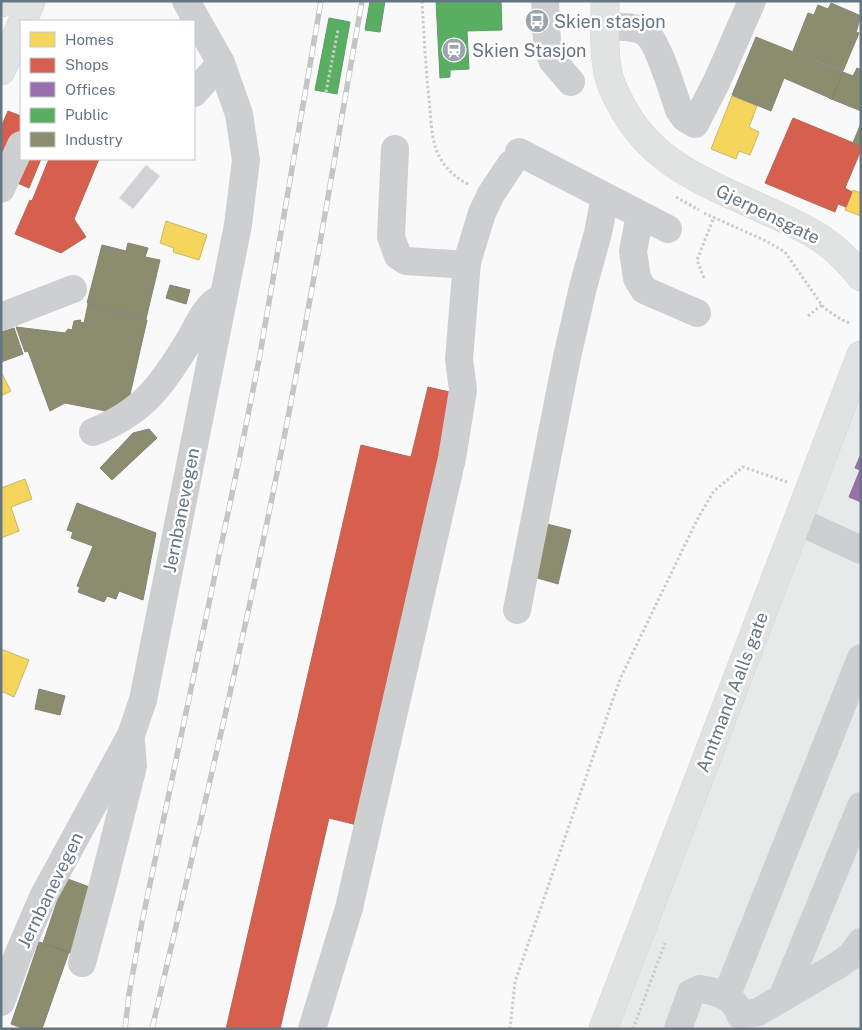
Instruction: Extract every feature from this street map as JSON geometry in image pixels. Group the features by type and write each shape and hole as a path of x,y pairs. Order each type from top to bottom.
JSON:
{"main road":[{"path":"23,20 31,1"},
{"name":"Gjerpensgate","path":"605,14 606,57 610,79 633,126 650,144 688,174 816,234 839,252 861,277"},
{"path":"1,71 16,37"},
{"name":"Amtmand Aalls gate","path":"603,1029 645,915 861,355"}],"street":[{"name":"Jernbanevegen","path":"1,1002 18,955 43,897 131,735 145,690 238,225 246,160 239,114 221,63 186,1"},
{"path":"545,1 546,42 552,60 571,82"},
{"path":"605,14 627,28 638,29 647,34 654,44 679,110 685,118 695,124 717,81 752,1"},
{"path":"195,92 221,63"},
{"path":"1,189 20,147"},
{"path":"395,149 391,238 398,256 406,261 467,264"},
{"path":"312,1029 349,908 452,458 463,390 459,359 467,264 482,213 491,194 515,158 605,198 668,229"},
{"path":"517,610 567,357 605,198"},
{"path":"640,215 633,251 636,278 644,290 697,314"},
{"path":"1,317 72,289"},
{"path":"93,432 130,414 153,394 173,367 207,310 215,301 223,297"},
{"path":"798,521 861,550"},
{"path":"734,1013 861,658"},
{"path":"82,963 132,766 131,735"},
{"path":"782,998 861,806"},
{"path":"678,1029 691,993 700,989 734,1013 758,1012 851,956 861,942"}],"path":[{"path":"422,1 426,78 432,131 437,153 453,174 464,182 491,194"},
{"path":"326,92 338,30"},
{"path":"674,196 785,252 798,268 822,305 842,320 850,323"},
{"path":"704,278 697,260 714,217"},
{"path":"808,316 822,305"},
{"path":"510,1029 515,982 620,679 699,516 714,491 743,467 810,489"}],"shaded area":[{"path":"861,355 861,1029 603,1029"}],"building: Homes":[{"path":"732,96 757,106 749,127 759,132 750,155 739,151 736,159 711,149"},
{"path":"853,190 861,193 861,216 845,210"},
{"path":"166,221 207,235 199,260 173,252 174,248 160,243"},
{"path":"1,372 11,391 1,396"},
{"path":"25,479 32,499 11,507 19,531 1,538 1,488"},
{"path":"1,649 29,660 14,697 1,691"}],"building: Shops":[{"path":"8,111 20,116 20,160 41,160 29,188 1,176 1,127"},
{"path":"793,118 861,146 845,188 852,192 846,207 838,204 835,212 765,183"},
{"path":"49,160 99,160 74,219 86,237 61,253 15,234 30,200 32,201"},
{"path":"428,387 454,393 357,825 329,818 280,1029 226,1029 361,445 411,457"}],"building: Offices":[{"path":"860,456 861,502 849,497 860,470 855,468"}],"building: Public":[{"path":"370,1 385,1 380,32 365,30"},
{"name":"Skien Stasjon","path":"436,1 501,1 502,30 467,31 469,69 450,70 450,77 440,78"},
{"path":"329,18 350,22 337,94 315,90"}],"building: Industry":[{"path":"831,3 861,16 856,32 859,33 843,71 793,51 808,13 814,15 818,5 828,9"},
{"path":"756,37 843,72 832,99 784,78 771,111 732,95"},
{"path":"857,68 861,70 861,111 829,98 832,99 843,72 853,76"},
{"path":"861,123 861,146 853,143"},
{"path":"128,243 148,248 145,257 160,260 146,319 87,303 102,245 126,251"},
{"path":"170,285 190,290 186,304 166,298"},
{"path":"88,304 147,320 126,412 121,414 65,403 50,411 28,351 25,352 16,327 65,333 68,329 72,330 74,321 81,320 80,322 84,323"},
{"path":"14,328 23,354 1,362 1,332"},
{"path":"149,429 157,438 112,480 100,468 133,433"},
{"path":"77,503 156,533 143,600 119,591 116,599 107,596 104,602 78,592 80,587 77,586 93,546 71,538 73,532 67,530"},
{"path":"547,524 571,530 558,584 534,577"},
{"path":"39,689 65,696 60,715 35,709"},
{"path":"65,878 95,889 73,954 43,943"},
{"path":"39,942 69,952 42,1029 25,1029 11,1024"}],"building: Other":[{"path":"146,165 160,176 133,209 119,198"}],"railway":[{"path":"125,1029 129,994 142,922 259,360 321,1"},
{"path":"152,1029 263,543 300,356 362,1"}],"place":[{"name":"Skien stasjon","path":"537,21"},
{"name":"Skien Stasjon","path":"454,50"}]}
